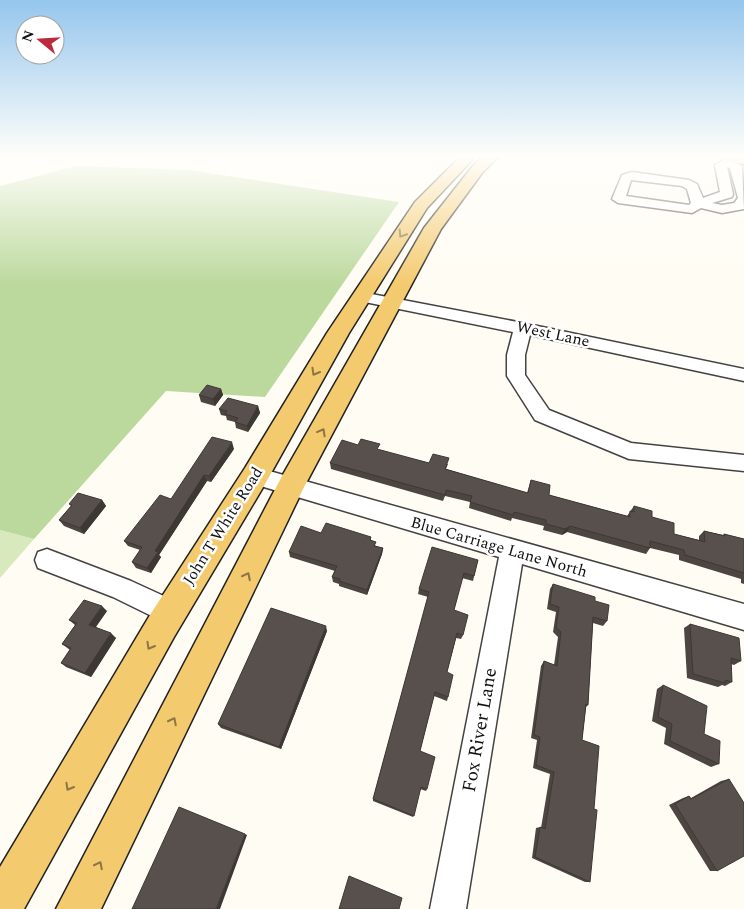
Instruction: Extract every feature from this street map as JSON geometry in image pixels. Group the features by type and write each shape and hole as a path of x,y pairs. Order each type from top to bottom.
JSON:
{"main road":[{"name":"John T White Road","path":"0,909 170,612 255,476 361,297 425,200"},
{"path":"78,909 291,486 433,228 454,200"}],"street":[{"path":"629,200 692,209 701,204 722,209 739,206 742,200"},
{"name":"West Lane","path":"361,297 523,328 744,375"},
{"path":"523,328 516,355 516,376 542,415 629,451 744,463"},
{"name":"Blue Carriage Lane North","path":"255,476 744,617"},
{"name":"Fox River Lane","path":"448,909 512,551"},
{"path":"47,560 122,589 170,612"}],"green space":[{"path":"0,200 389,200 399,202 265,397 166,391 34,539 0,530"},
{"path":"0,530 34,539 0,578"}],"building":[{"path":"207,385 221,389 213,399 199,395"},
{"path":"228,398 258,406 247,426 235,422 238,418 225,414 227,411 219,409"},
{"path":"212,437 232,442 209,476 204,475 155,551 158,552 147,568 132,562 142,547 124,541 160,495 171,499"},
{"path":"361,439 380,444 377,449 429,463 433,454 449,458 445,469 528,493 531,480 550,485 549,495 630,517 630,511 634,512 634,506 652,511 652,517 674,523 674,534 705,542 704,531 744,539 744,573 685,555 684,550 650,541 650,548 570,526 565,529 546,524 546,520 514,512 513,515 470,502 472,496 446,490 445,495 330,463 342,440 358,445"},
{"path":"78,493 102,500 80,528 59,520 72,505 69,504"},
{"path":"326,523 371,537 370,540 376,542 374,546 383,548 367,590 332,577 337,566 289,552 301,526 321,533"},
{"path":"432,547 478,560 474,576 464,573 454,610 468,615 463,635 457,633 447,672 453,675 448,697 435,692 420,751 435,757 427,789 421,787 414,816 373,799 429,592 419,589"},
{"path":"553,584 595,597 595,601 609,605 607,621 593,617 588,705 586,704 582,740 599,746 594,809 597,810 590,882 535,857 540,827 545,829 554,772 536,765 540,737 534,735 544,661 557,666 561,632 556,627 559,607 550,604"},
{"path":"84,600 102,606 89,625 111,633 85,673 61,663 71,648 62,644 77,623 69,620"},
{"path":"271,608 326,626 279,747 218,724"},
{"path":"690,624 739,638 741,661 731,658 732,682 725,680 725,683 693,674"},
{"path":"663,685 707,706 704,734 720,741 719,764 670,741 672,724 658,717"},
{"path":"729,779 744,803 744,856 717,871 675,804 689,796 691,799"},
{"path":"179,807 245,834 216,909 132,909"},
{"path":"349,876 402,898 399,909 339,909"}]}
